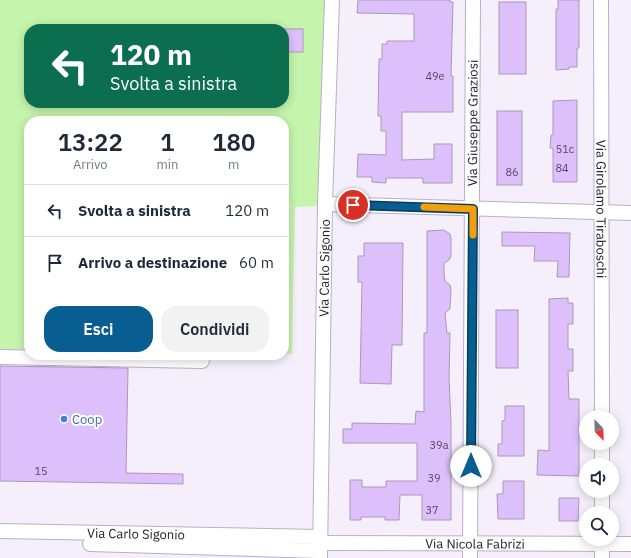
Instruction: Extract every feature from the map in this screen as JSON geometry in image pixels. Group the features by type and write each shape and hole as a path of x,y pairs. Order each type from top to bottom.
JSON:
{"street":[{"name":"Via Carlo Sigonio","path":"320,547 325,204 332,0"},
{"name":"Via Giuseppe Graziosi","path":"470,558 473,0"},
{"name":"Via Girolamo Tiraboschi","path":"601,0 602,410"},
{"path":"325,204 631,213"},
{"path":"0,357 24,357"},
{"path":"152,360 202,361"},
{"name":"Via Carlo Sigonio","path":"0,530 320,547"},
{"name":"Via Nicola Fabrizi","path":"320,547 579,541"},
{"name":"Via Nicola Fabrizi","path":"619,543 631,544"},
{"name":"Via Carlo Sigonio","path":"90,544 320,547"},
{"path":"602,546 602,558"}],"green space":[{"path":"0,0 325,0 321,206 295,207 292,354 289,354 289,116 24,116 24,350 0,349"}],"building":[{"path":"358,0 450,0 450,2 453,2 451,76 453,76 453,112 402,112 402,160 434,159 434,144 452,144 452,183 423,183 423,178 386,178 386,183 372,182 372,177 357,177 358,154 386,155 386,131 381,131 381,116 378,116 379,59 382,59 382,44 387,44 387,41 414,41 414,14 357,13"},
{"path":"558,0 579,0 579,48 577,48 577,67 556,70 556,9 558,9"},
{"path":"499,2 526,2 526,74 499,74"},
{"path":"289,29 303,29 303,52 289,52"},
{"path":"577,100 577,182 553,182 553,148 550,148 551,135 553,135 553,101"},
{"path":"497,111 522,111 522,185 497,185"},
{"path":"444,230 450,234 451,239 451,256 449,260 444,263 444,273 445,281 450,285 451,290 450,309 445,313 447,333 450,333 449,379 451,422 451,520 422,520 422,495 400,495 399,520 385,520 385,517 361,517 361,520 350,520 350,480 362,480 362,487 386,487 386,481 417,481 417,443 343,443 343,429 352,429 352,423 415,424 416,411 424,412 424,333 427,333 427,231"},
{"path":"502,232 570,233 569,277 557,277 558,261 534,261 535,246 502,246"},
{"path":"364,243 403,243 402,345 392,345 391,384 360,383 362,282 358,282 358,256 364,256"},
{"path":"568,298 568,303 573,303 573,324 568,324 568,349 573,349 573,371 568,371 569,399 579,399 579,476 537,475 538,450 549,451 549,299"},
{"path":"496,310 518,310 518,368 496,368"},
{"name":"Coop","path":"0,366 128,368 126,473 183,474 183,484 0,481"},
{"path":"505,406 524,406 524,456 498,456 498,444 502,444 502,421 505,420"},
{"path":"503,481 524,481 524,519 498,519 497,494 503,494"},
{"path":"559,498 579,498 578,521 559,521"}],"slow traffic":[{"path":"424,207 473,209 473,235"}],"place":[{"name":"Coop","path":"64,419"}],"route":[{"path":"353,205 473,209 471,466"}]}
